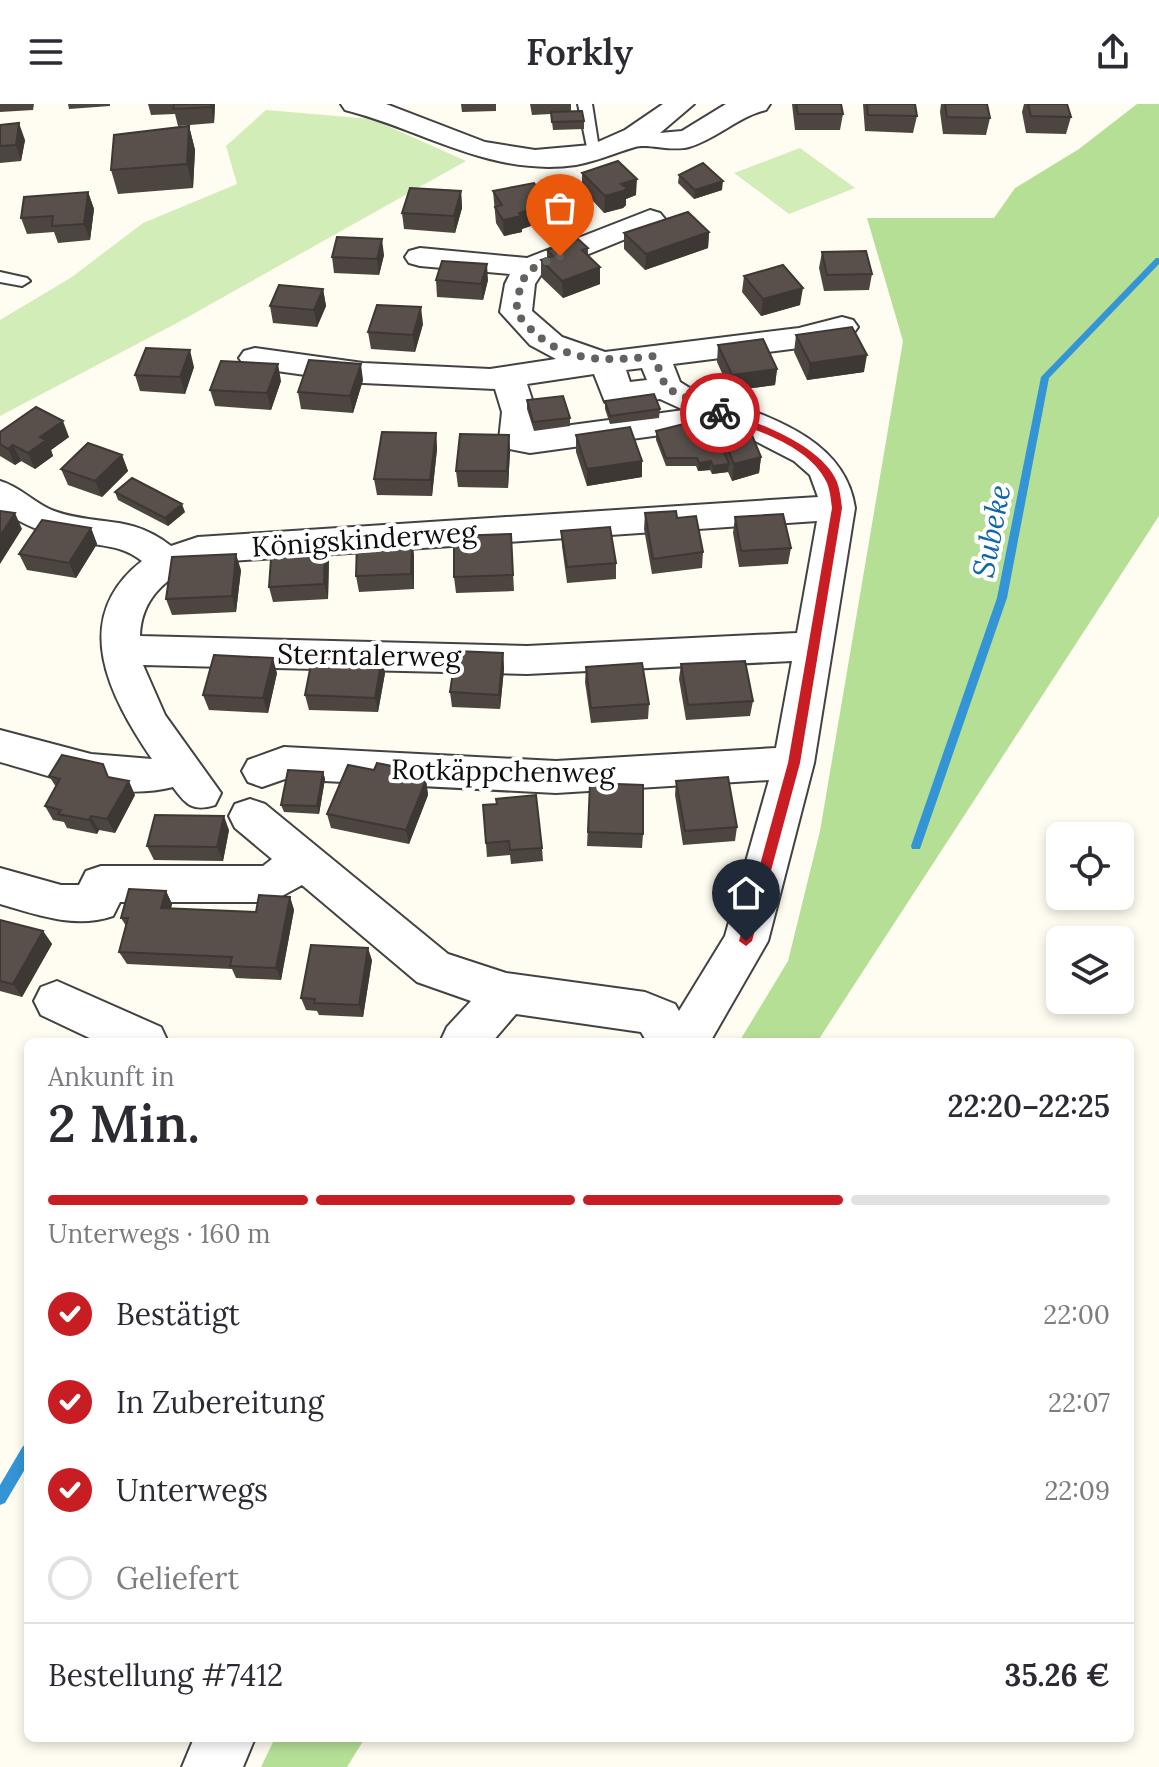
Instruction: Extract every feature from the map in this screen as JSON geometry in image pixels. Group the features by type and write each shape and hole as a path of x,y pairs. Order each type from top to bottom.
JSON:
{"street":[{"path":"355,104 377,109 476,149 517,158 561,158 595,152 635,137 680,104"},
{"path":"635,137 680,144 701,134 721,118 756,104"},
{"path":"420,257 530,267 650,219"},
{"path":"530,267 520,284 516,312 534,336 577,356 607,362"},
{"path":"255,358 363,373 463,378 508,376 799,338 842,327"},
{"path":"654,356 666,388"},
{"path":"607,362 617,394 666,388 726,416 775,434 811,457 832,482 837,508 794,763 746,941 685,1038"},
{"path":"508,376 519,412 516,440 530,442 726,416"},
{"path":"0,493 41,520 81,530 118,533 143,543 166,561"},
{"name":"Königskinderweg","path":"250,816 194,812 191,781 136,703 117,650 120,619 126,607 139,584 166,561 198,550 837,508"},
{"name":"Sterntalerweg","path":"117,650 527,660 813,646"},
{"path":"0,746 118,773 191,781 207,768 262,771 250,816 433,968 600,1024 659,1018 668,1038"},
{"name":"Rotkäppchenweg","path":"262,771 284,763 556,777 794,763"},
{"path":"0,886 61,903 98,903 101,884 271,884 302,861"},
{"path":"600,1024 610,996 631,984 651,983 670,993 686,1012 683,1038"},
{"path":"467,1038 506,993"},
{"path":"57,1001 136,1038"},
{"path":"212,1767 223,1742"}],"lane":[{"path":"585,104 595,152"},
{"path":"0,277 22,281"}],"green space":[{"path":"1137,104 1159,104 1159,516 820,1038 741,1038 788,961 820,831 903,341 867,218 994,218 1015,188 1079,149"},
{"path":"266,110 372,119 466,161 177,323 0,416 0,320 72,277 143,223 237,184 226,146"},
{"path":"800,148 855,188 789,214 734,173"},
{"path":"273,1742 363,1742 347,1767 261,1767"}],"building":[{"path":"174,104 211,104 211,107 173,109"},
{"path":"796,104 841,104 843,114 798,114"},
{"path":"867,104 915,104 917,116 868,115"},
{"path":"945,104 987,104 990,118 947,117"},
{"path":"1028,104 1067,104 1071,117 1031,116"},
{"path":"582,111 584,121 552,122 551,112"},
{"path":"19,123 16,145 0,146 0,125"},
{"path":"189,126 187,164 111,170 114,135"},
{"path":"618,161 637,179 621,184 627,188 623,191 605,196 582,173"},
{"path":"703,163 723,181 695,190 679,175"},
{"path":"534,183 548,204 503,220 495,207 502,205 493,191"},
{"path":"410,188 461,191 454,216 402,213"},
{"path":"88,192 84,224 52,226 53,216 21,218 24,197"},
{"path":"688,212 709,232 646,254 624,233"},
{"path":"337,237 382,239 377,259 332,257"},
{"path":"578,239 588,248 582,250 600,267 562,281 541,260 553,256 547,250"},
{"path":"866,251 872,274 827,275 822,252"},
{"path":"442,261 487,264 481,284 436,280"},
{"path":"783,265 803,288 763,299 744,276"},
{"path":"279,285 323,289 314,310 270,306"},
{"path":"377,305 421,307 413,335 368,332"},
{"path":"852,327 867,355 810,363 796,335"},
{"path":"763,339 777,369 732,375 718,345"},
{"path":"146,348 190,350 180,377 135,375"},
{"path":"309,360 361,364 350,396 298,392"},
{"path":"221,361 278,364 267,393 210,390"},
{"path":"654,394 660,409 610,416 605,401"},
{"path":"563,396 570,418 533,422 527,400"},
{"path":"36,407 63,421 40,437 46,440 28,453 13,445 8,449 0,444 0,432"},
{"path":"684,424 689,436 715,429 729,464 713,466 711,461 699,463 697,458 666,458 656,431"},
{"path":"630,427 642,461 587,469 576,435"},
{"path":"749,428 761,457 734,464 719,429"},
{"path":"382,432 436,433 430,480 374,479"},
{"path":"460,434 509,435 507,471 456,471"},
{"path":"88,443 122,455 95,481 61,469"},
{"path":"132,478 182,504 165,518 115,492"},
{"path":"0,511 15,513 0,536"},
{"path":"676,511 677,518 696,516 703,552 653,559 645,513"},
{"path":"783,514 791,548 741,551 735,517"},
{"path":"42,520 91,528 69,563 19,554"},
{"path":"610,527 616,563 567,567 561,531"},
{"path":"511,534 513,575 454,577 454,536"},
{"path":"412,540 411,574 356,576 357,542"},
{"path":"325,542 324,584 269,587 272,545"},
{"path":"236,554 232,596 166,599 172,557"},
{"path":"456,651 503,653 499,695 450,692"},
{"path":"214,655 273,658 263,698 203,695"},
{"path":"382,658 375,698 305,695 312,659"},
{"path":"745,661 753,701 688,705 681,664"},
{"path":"642,663 649,704 591,708 586,667"},
{"path":"62,755 103,764 108,777 129,781 107,819 91,816 89,820 58,814 61,810 45,806 60,779 49,776"},
{"path":"377,763 402,768 399,775 426,780 406,830 327,814 348,765 374,770"},
{"path":"288,770 323,772 317,806 281,805"},
{"path":"728,777 737,827 685,831 676,781"},
{"path":"590,783 643,785 643,834 588,832"},
{"path":"536,795 542,848 510,850 509,841 486,843 483,805 497,804 496,799"},
{"path":"155,815 224,816 217,847 147,846"},
{"path":"129,889 166,891 161,908 256,912 259,895 290,897 276,968 230,966 232,957 119,952 128,918 121,918"},
{"path":"0,920 43,931 13,984 0,981"},
{"path":"311,945 368,948 359,1005 314,1003 315,999 301,998"}],"waterway":[{"name":"Subeke","path":"916,846 1002,598 1045,377 1159,260"},
{"name":"Subeke","path":"0,1498 24,1458"}],"way so far":[{"path":"560,256 530,267 520,284 516,312 534,336 577,356 607,362 654,356 666,388 720,413"}],"route":[{"path":"720,413 775,434 811,457 832,482 837,508 794,763 746,941"}]}
